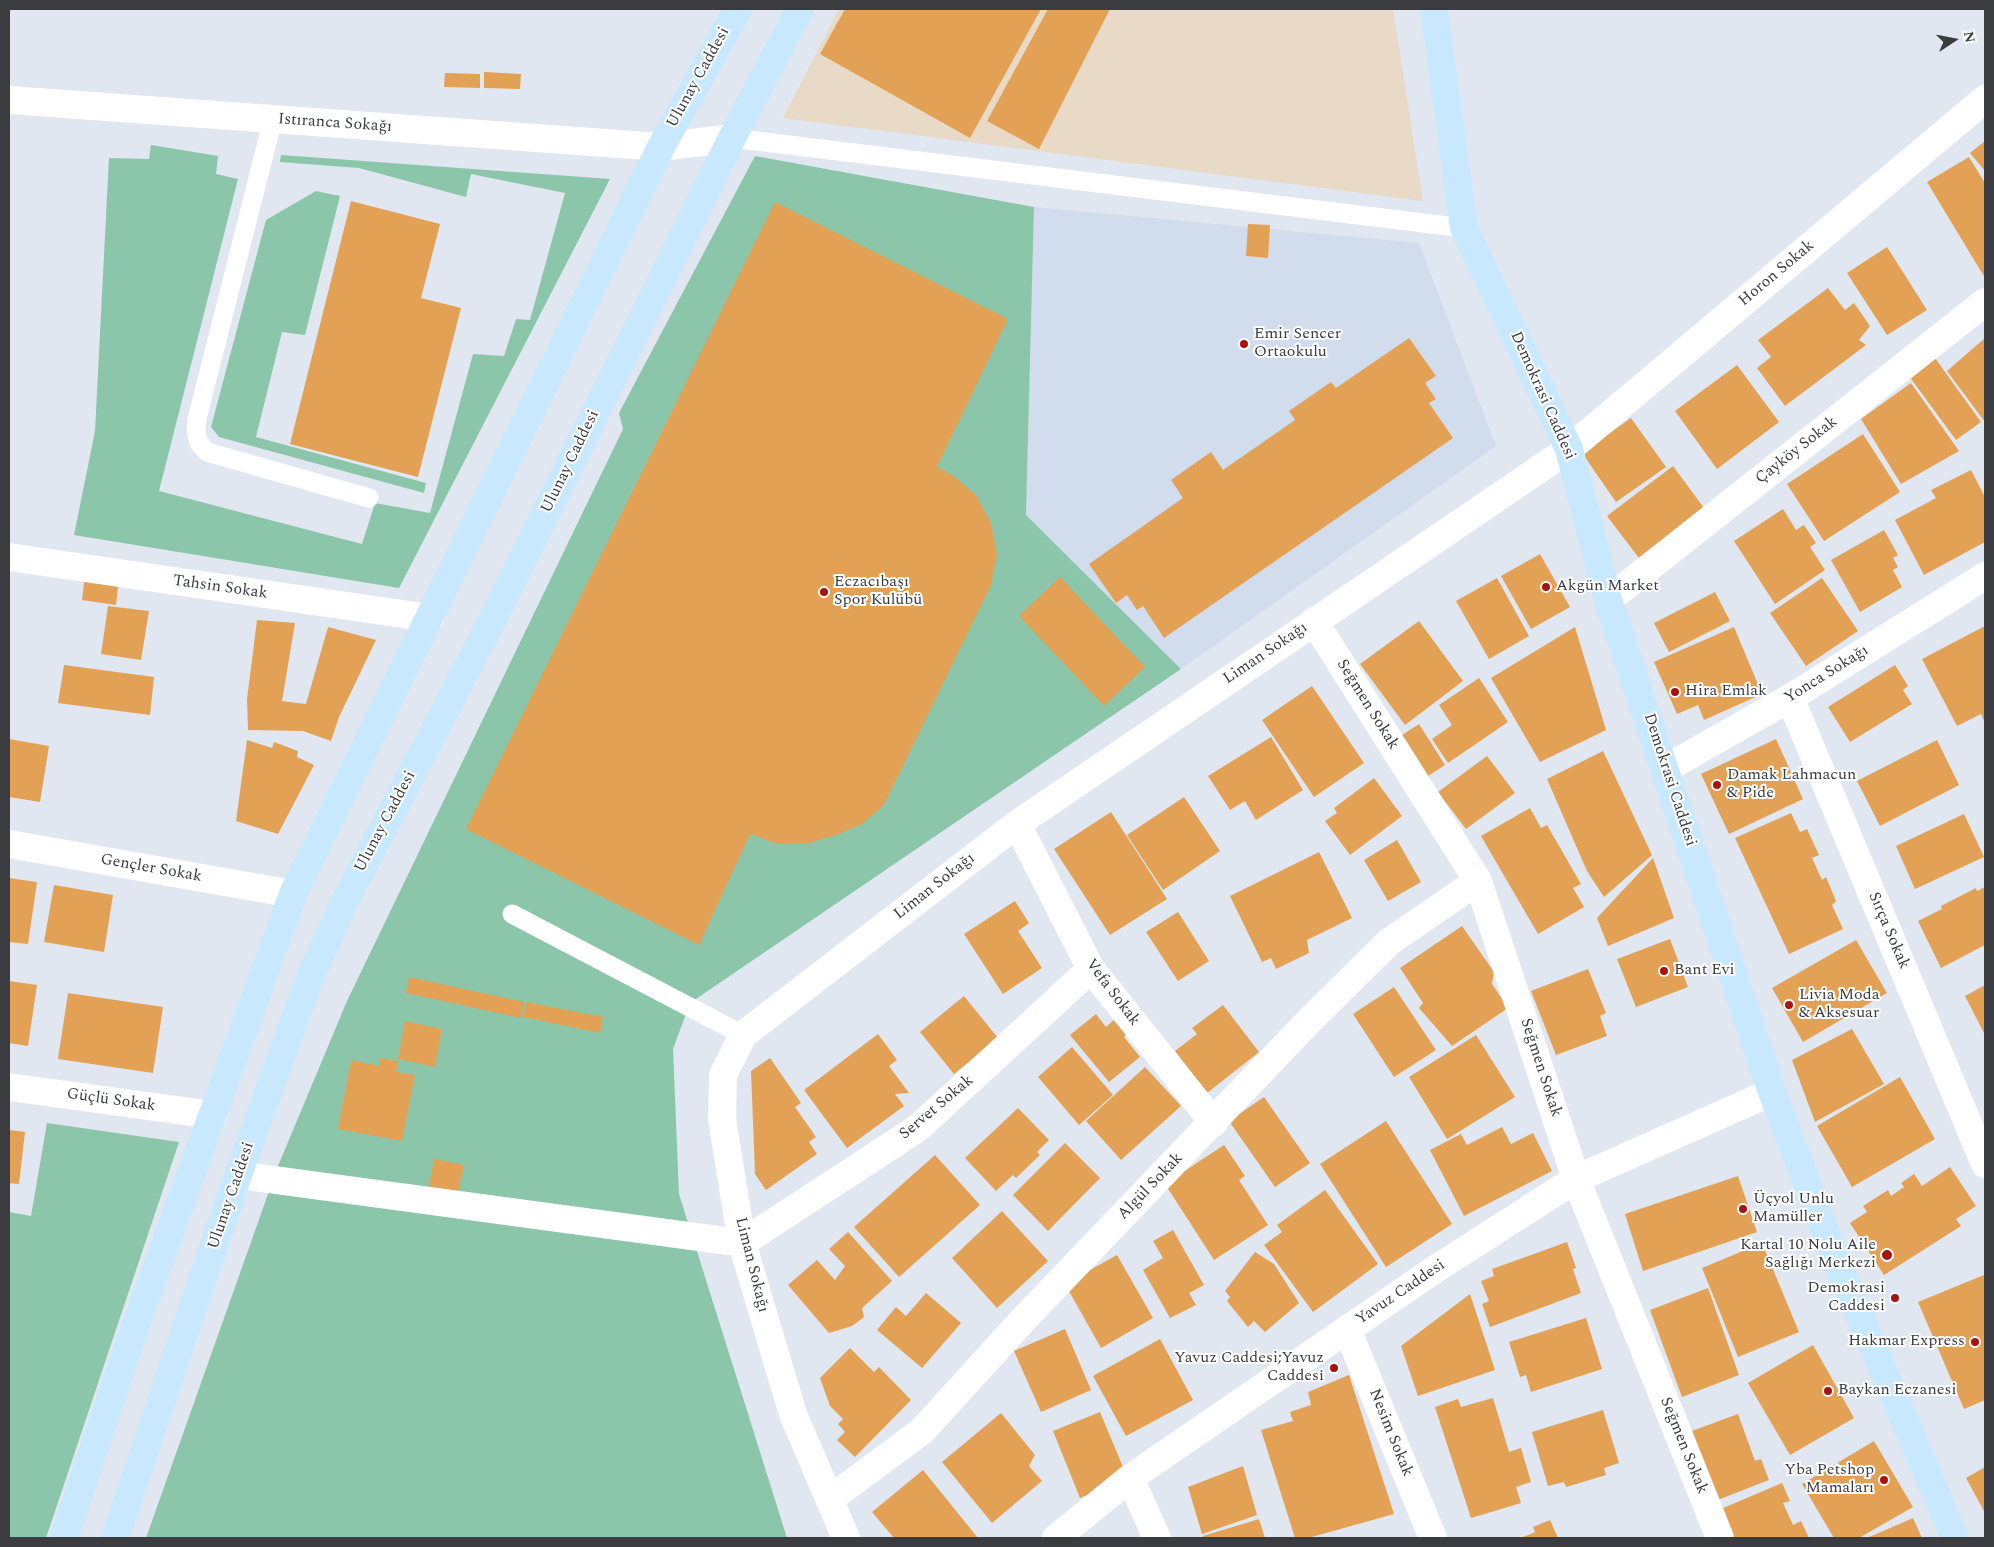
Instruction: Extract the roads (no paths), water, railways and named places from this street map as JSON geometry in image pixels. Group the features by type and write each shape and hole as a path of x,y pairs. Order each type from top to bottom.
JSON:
{"street":[{"name":"Ulunay Caddesi","path":"64,1538 130,1341 293,894 661,147 738,9"},
{"name":"Ulunay Caddesi","path":"115,1538 238,1175 309,980 344,903 495,615 732,138 800,9"},
{"name":"Demokrasi Caddesi","path":"1434,9 1464,228 1569,449 1608,600 1666,769 1772,1092 1838,1265 1955,1538"},
{"name":"Horon Sokak","path":"1569,449 1985,99"},
{"name":"Istıranca Sokağı","path":"9,100 661,147"},
{"name":"Ulunay Caddesi","path":"661,147 732,138"},
{"name":"Çayköy Sokak","path":"1608,600 1985,302"},
{"name":"Liman Sokağı","path":"846,1538 793,1414 742,1243 722,1119 724,1075 743,1035 1017,824 1569,449"},
{"name":"Tahsin Sokak","path":"9,557 430,618"},
{"name":"Yonca Sokağı","path":"1666,769 1790,698 1985,576"},
{"name":"Seğmen Sokak","path":"1314,621 1478,881 1576,1179 1720,1538"},
{"name":"Sırça Sokak","path":"1790,698 1985,1164"},
{"name":"Vefa Sokak","path":"1017,824 1091,969 1214,1123"},
{"name":"Gençler Sokak","path":"9,844 293,894"},
{"name":"Algül Sokak","path":"830,1499 922,1431 1029,1314 1214,1123 1309,1021 1389,942 1478,881"},
{"name":"Servet Sokak","path":"742,1243 918,1128 1091,969"},
{"name":"Güçlü Sokak","path":"9,1087 212,1115"},
{"name":"Yavuz Caddesi","path":"1056,1538 1130,1478 1347,1328 1576,1179 1772,1092"},
{"path":"238,1175 742,1243"},
{"name":"Nesim Sokak","path":"1347,1328 1433,1538"},
{"path":"1130,1478 1158,1538"}],"lane":[{"path":"273,119 197,419 196,431 199,443 207,452 369,498"},
{"path":"732,138 1464,228"},
{"path":"512,914 743,1035"}],"place":[{"name":"Emir Sencer Ortaokulu","path":"1244,344"},
{"name":"Akgün Market","path":"1546,587"},
{"name":"Eczacıbaşı Spor Kulübü","path":"824,592"},
{"name":"Hira Emlak","path":"1675,692"},
{"name":"Damak Lahmacun & Pide","path":"1717,785"},
{"name":"Bant Evi","path":"1664,971"},
{"name":"Livia Moda & Aksesuar","path":"1789,1005"},
{"name":"Üçyol Unlu Mamüller","path":"1743,1209"},
{"name":"Kartal 10 Nolu Aile Sağlığı Merkezi","path":"1887,1255"},
{"name":"Demokrasi Caddesi","path":"1895,1298"},
{"name":"Hakmar Express","path":"1975,1342"},
{"name":"Yavuz Caddesi;Yavuz Caddesi̇","path":"1334,1368"},
{"name":"Baykan Eczanesi","path":"1828,1391"},
{"name":"Yba Petshop Mamaları","path":"1884,1480"}]}
